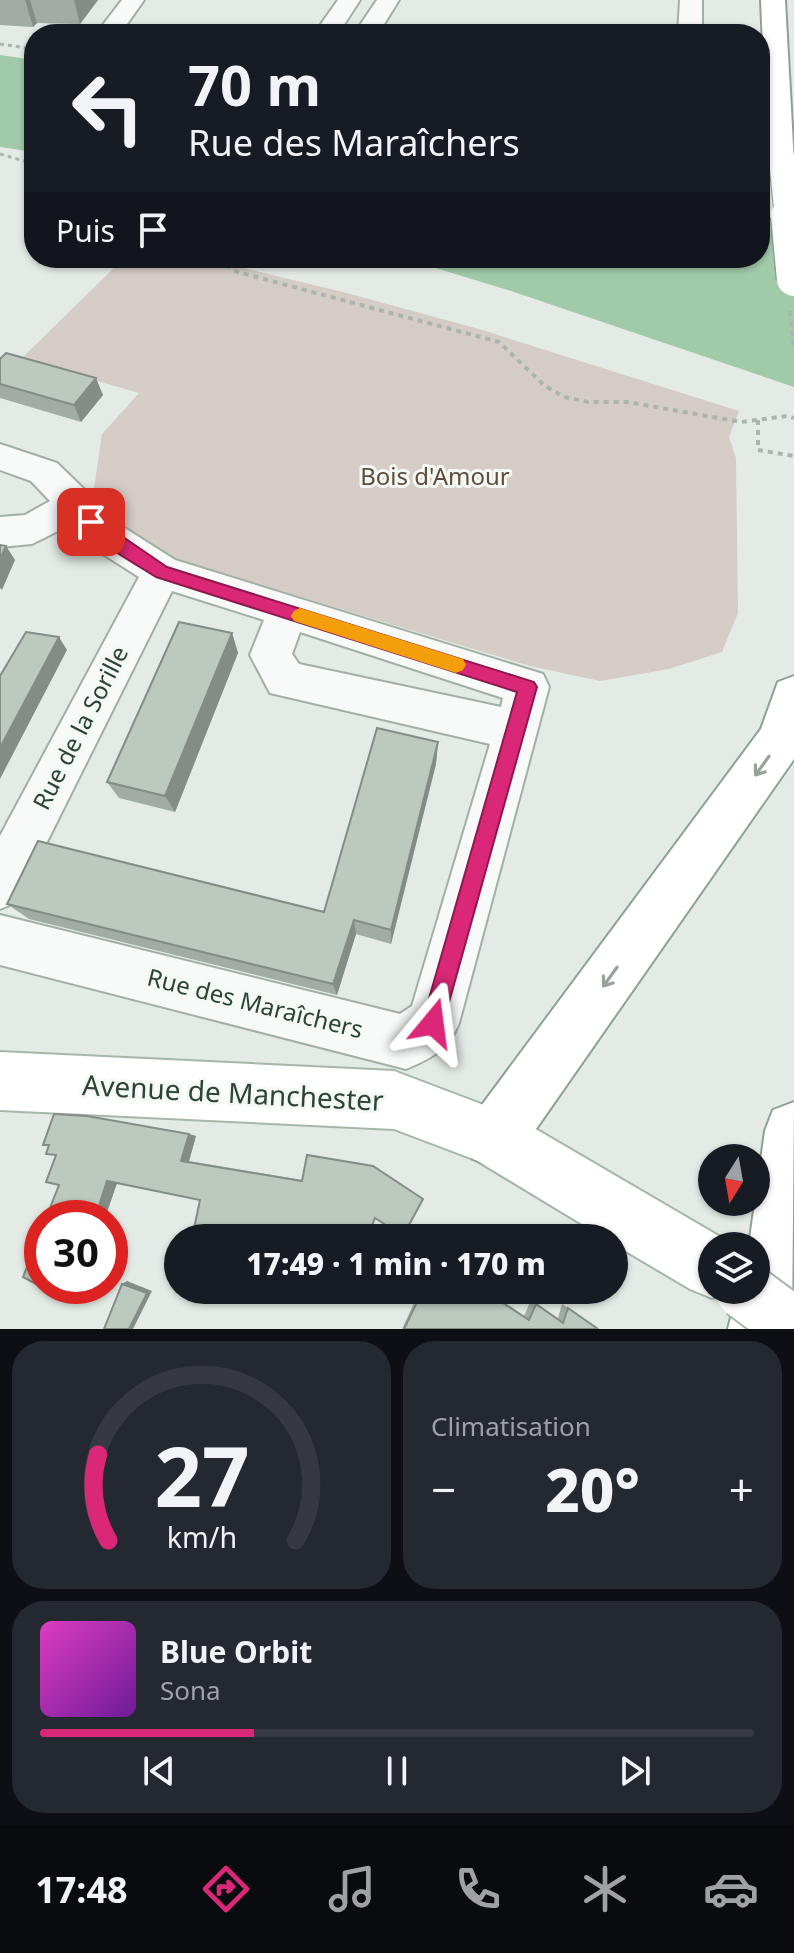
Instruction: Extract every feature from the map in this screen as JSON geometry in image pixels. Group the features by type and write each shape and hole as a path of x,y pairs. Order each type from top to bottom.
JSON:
{"main road":[{"path":"773,0 782,160 794,279"},
{"path":"494,1138 781,739 794,696"},
{"name":"Avenue de Manchester","path":"0,1081 394,1100 494,1138 698,1259"},
{"path":"760,1329 780,1249 794,1131"},
{"name":"Avenue de Manchester","path":"763,1304 794,1327"}],"street":[{"path":"115,24 133,0"},
{"path":"333,24 349,0"},
{"path":"372,24 388,0"},
{"path":"690,24 691,0"},
{"name":"Rue des Maraîchers","path":"0,457 44,472 109,538 162,572 528,687 433,1023 406,1042 0,940"},
{"path":"0,532 32,529 74,505"},
{"name":"Rue de la Sorille","path":"0,885 162,572"},
{"path":"287,612 271,655 285,680 515,730"}],"path":[{"path":"0,44 24,48"},
{"path":"0,154 24,161"},
{"path":"231,268 499,342 545,386 564,397 588,402 627,402 741,422 787,416 794,418"},
{"path":"758,420 758,450 794,456"}],"green space":[{"name":"Bois d'Amour","path":"114,268 243,268 479,329 739,411 729,437 736,458 738,613 722,652 669,669 600,681 530,666 167,557 124,528 93,495 102,434 139,393 21,359"}],"shaded area":[{"path":"0,55 24,59 24,151 0,147"},
{"path":"770,229 794,235 794,387 436,268 770,268"}],"building":[{"path":"6,353 96,378 74,405 0,384 0,359"},
{"path":"0,545 6,546 0,559"},
{"path":"179,622 232,633 165,796 107,782"},
{"path":"26,632 59,637 0,748 0,676"},
{"path":"377,728 438,742 391,930 354,920 333,984 7,904 38,841 324,912"},
{"path":"54,1114 87,1116 189,1134 181,1161 302,1181 307,1155 373,1166 423,1199 409,1224 384,1224 375,1218 373,1224 195,1224 200,1200 107,1181 101,1200 53,1200 59,1185 46,1182 56,1155 46,1154 49,1145 43,1145"},
{"path":"128,1286 147,1293 129,1329 104,1329 114,1304 128,1304"},
{"path":"416,1304 504,1304 529,1320 536,1304 563,1323 568,1308 598,1329 404,1329"}],"slow traffic":[{"path":"300,616 456,665"}],"route":[{"path":"91,522 109,538 162,572 528,687 433,1023"}]}
